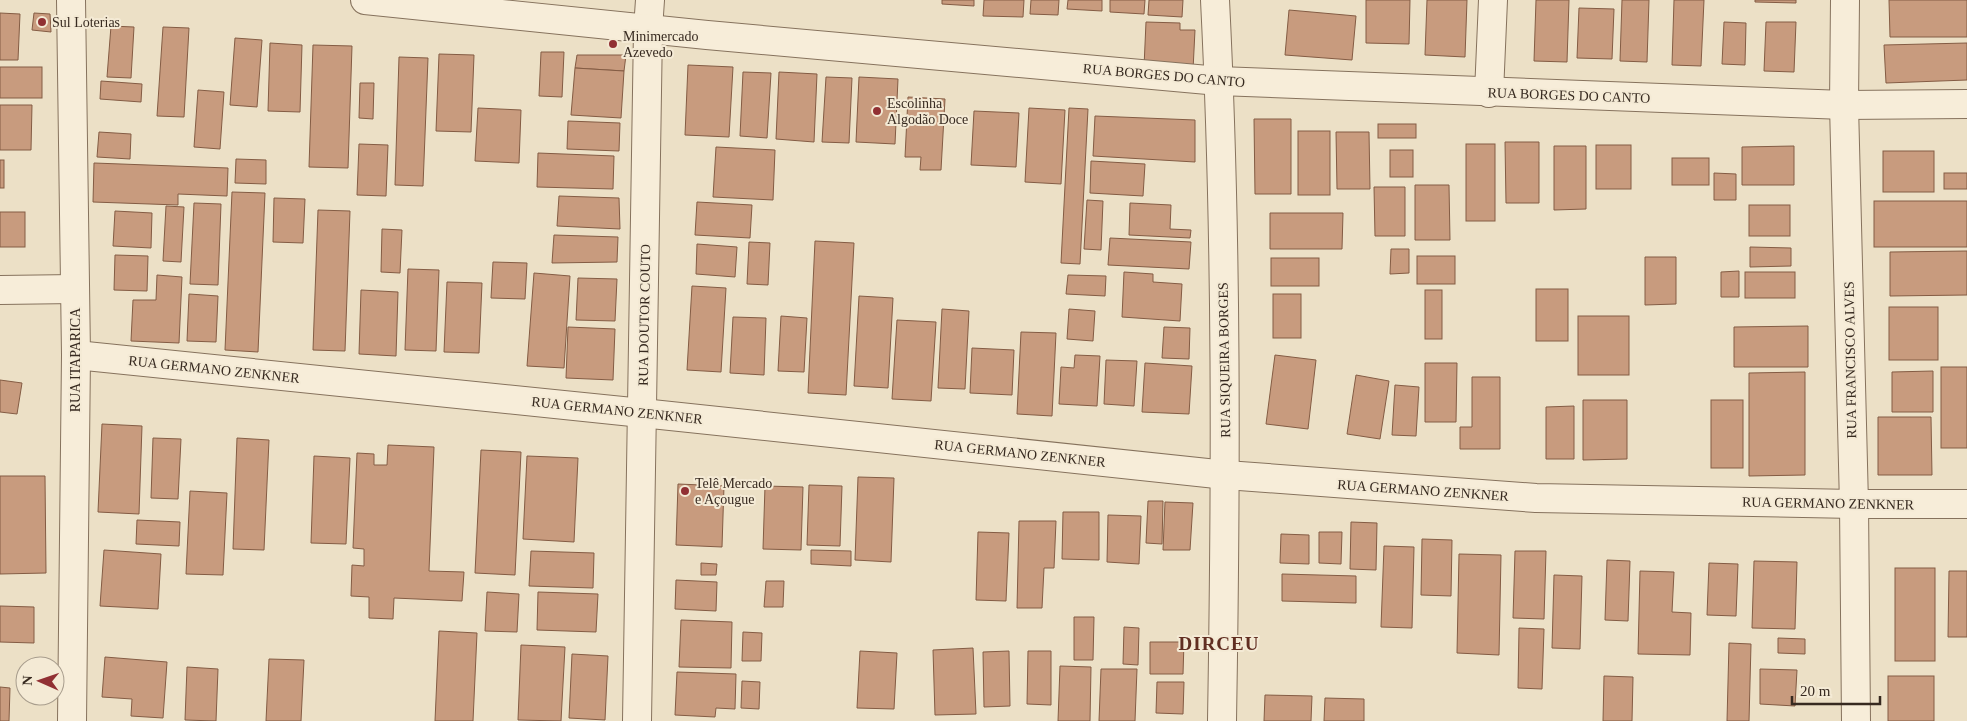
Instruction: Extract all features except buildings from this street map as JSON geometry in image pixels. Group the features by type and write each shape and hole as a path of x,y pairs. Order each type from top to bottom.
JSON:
{"street":[{"name":"RUA ITAPARICA","path":"71,0 76,355 72,721"},
{"name":"RUA BORGES DO CANTO","path":"364,0 648,29 1219,81 1489,93 1844,105 1967,104"},
{"name":"RUA DOUTOR COUTO","path":"637,721 650,0"},
{"name":"RUA SIQUEIRA BORGES","path":"1215,0 1219,81 1226,475 1222,721"},
{"path":"1489,93 1493,0"},
{"name":"RUA FRANCISCO ALVES","path":"1845,0 1844,105 1854,504 1856,721"},
{"path":"0,290 75,289"},
{"name":"RUA GERMANO ZENKNER","path":"76,355 1226,475 1536,498 1854,504 1967,504"}],"place":[{"name":"Sul Loterias","path":"42,22"},
{"name":"Minimercado Azevedo","path":"613,44"},
{"name":"Escolinha Algodão Doce","path":"877,111"},
{"name":"Telê Mercado e Açougue","path":"685,491"}],"district":[{"name":"DIRCEU","path":"1219,643"}]}
